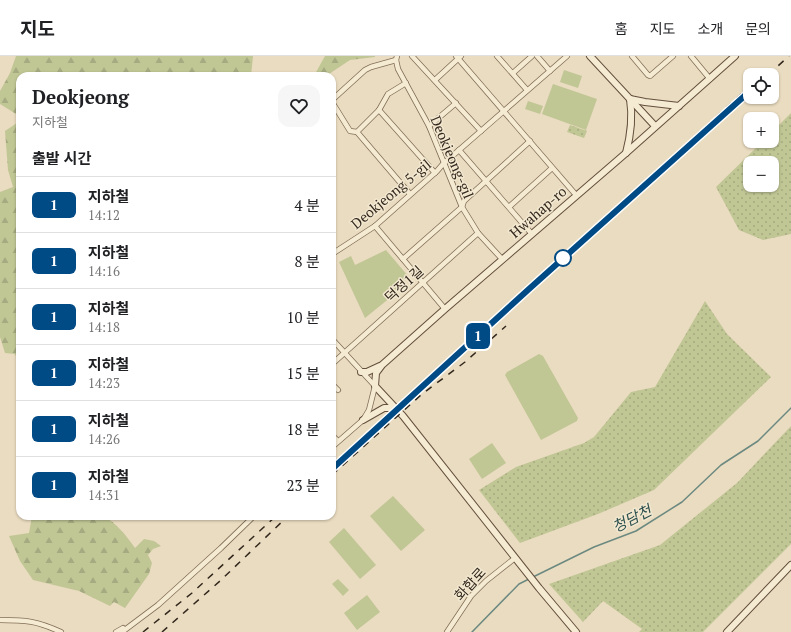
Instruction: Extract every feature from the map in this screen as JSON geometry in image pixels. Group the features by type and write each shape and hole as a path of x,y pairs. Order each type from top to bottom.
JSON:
{"main road":[{"name":"Hwahap-ro","path":"375,386 377,371 385,363 531,233 626,153 735,56"},
{"path":"593,57 655,126"},
{"path":"630,99 679,106"},
{"path":"626,153 631,132 632,111 630,99"},
{"path":"363,374 385,363"},
{"path":"375,386 394,406 539,588 576,632"},
{"path":"363,420 384,408 394,406"},
{"path":"727,632 791,565"}],"street":[{"path":"412,56 481,131"},
{"path":"512,74 532,56"},
{"path":"537,56 550,71"},
{"name":"Deokjeong 5-gil","path":"336,251 375,226 435,173 443,164 567,56"},
{"path":"632,56 650,76 673,56"},
{"path":"691,56 710,79"},
{"path":"435,80 458,57 576,195"},
{"path":"499,57 527,90"},
{"path":"336,97 365,70 396,58"},
{"name":"Deokjeong-gil","path":"396,58 398,70 429,126 443,164 462,207 478,233 502,259"},
{"path":"357,132 379,110 387,95 406,83"},
{"path":"429,126 456,103"},
{"path":"336,108 350,131 357,132 410,194"},
{"path":"379,110 435,173"},
{"path":"403,259 462,207 464,201 530,141"},
{"path":"459,150 531,233"},
{"path":"509,207 552,168"},
{"path":"375,226 445,309"},
{"name":"덕정1길","path":"336,361 478,233"},
{"path":"336,344 375,386 369,410 363,420 338,442 336,440"},
{"path":"122,632 158,604 199,568 249,520"},
{"name":"화합로","path":"447,632 471,596 486,581 515,558"},
{"path":"0,620 26,620 36,622 61,632"},
{"path":"116,632 135,622"}],"green space":[{"path":"16,56 253,56 251,72 16,72 16,114 0,104 0,91 10,73"},
{"path":"325,56 375,56 350,60 332,72 316,72"},
{"path":"564,70 582,76 578,88 560,82"},
{"path":"553,84 597,99 586,130 542,114"},
{"path":"528,101 543,106 540,114 525,109"},
{"path":"791,113 791,234 763,240 739,230 716,187 743,161 743,192 779,192 779,156 748,156 756,148 779,148 779,125"},
{"path":"16,124 16,357 15,354 5,353 0,337 0,192 13,187 8,170 5,131"},
{"path":"570,125 587,131 584,138 567,132"},
{"path":"386,250 408,276 404,280 407,284 365,318 339,262 351,256 355,265"},
{"path":"705,301 727,334 771,377 654,490 598,514 520,543 479,490 516,467 584,443 594,437 631,392 655,387"},
{"path":"539,354 543,356 578,418 577,421 541,440 505,375 507,372"},
{"path":"791,426 791,544 703,632 639,632 642,629 603,601 583,622 549,584 660,545 737,483"},
{"path":"492,443 506,463 482,479 469,459"},
{"path":"393,496 425,530 401,551 370,516"},
{"path":"31,520 109,520 121,530 135,548 144,539 154,541 161,546 153,549 148,555 152,563 149,574 125,608 114,602 110,606 79,591 33,580 20,561 9,536 29,533"},
{"path":"344,528 376,565 360,579 329,542"},
{"path":"338,579 349,590 343,596 332,584"},
{"path":"367,595 380,612 357,630 344,613"}],"waterway":[{"name":"청담천","path":"533,577 594,547 636,531 682,502 721,465 758,441 791,408"},
{"name":"청담천","path":"472,632 519,584 529,579"}],"railway":[{"path":"776,68 789,56"},
{"path":"336,461 743,92"},
{"path":"336,471 422,394 465,362 506,326"},
{"path":"143,632 192,593 272,520"},
{"path":"162,632 220,581 284,520"}],"metro line":[{"name":"1","path":"336,465 529,289 743,97"}]}
